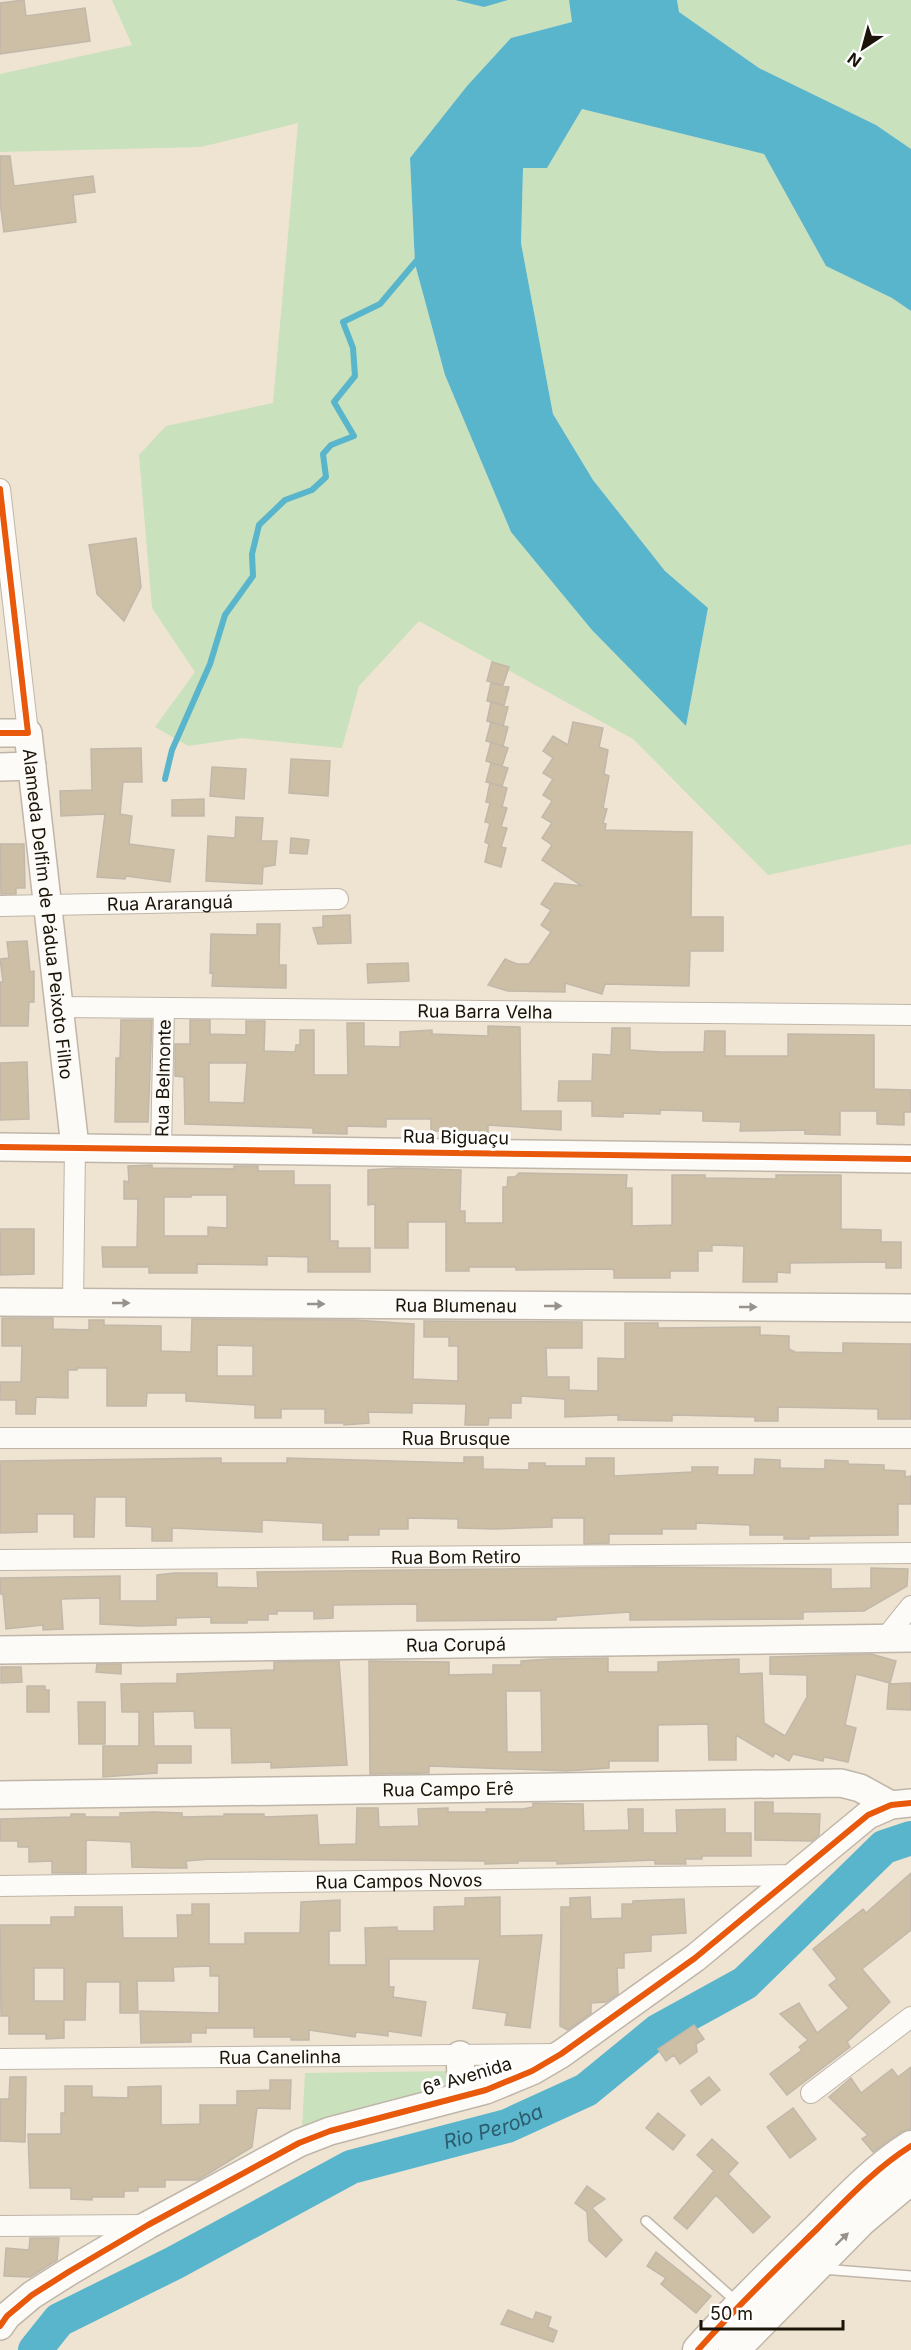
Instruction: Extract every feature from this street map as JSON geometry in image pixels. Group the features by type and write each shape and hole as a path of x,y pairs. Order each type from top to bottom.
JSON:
{"main road":[{"path":"698,2350 740,2304 878,2171 911,2146"},
{"path":"734,2350 813,2268 899,2194"}],"street":[{"name":"Alameda Delfim de Pádua Peixoto Filho","path":"0,489 75,1147 74,1303"},
{"path":"0,733 28,733"},
{"path":"0,767 32,766"},
{"name":"Rua Araranguá","path":"0,906 338,899"},
{"name":"Rua Barra Velha","path":"59,1007 911,1015"},
{"name":"Rua Belmonte","path":"161,1148 164,1008"},
{"name":"Rua Biguaçu","path":"0,1147 911,1159"},
{"name":"Rua Blumenau","path":"0,1302 911,1308"},
{"name":"Rua Brusque","path":"0,1438 911,1438"},
{"name":"Rua Bom Retiro","path":"0,1560 911,1553"},
{"path":"899,1637 911,1606"},
{"name":"Rua Corupá","path":"0,1650 899,1637"},
{"name":"Rua Campo Erê","path":"0,1795 842,1783 901,1804"},
{"name":"6ª Avenida","path":"0,2326 32,2295 148,2225 299,2143 330,2131 510,2081 561,2054 695,1958 797,1875 852,1826 868,1815 901,1804"},
{"name":"Rua Campos Novos","path":"0,1886 797,1875"},
{"path":"811,2093 911,2016"},
{"name":"Rua Canelinha","path":"0,2059 561,2054"},
{"path":"460,2055 462,2096"},
{"path":"0,2226 148,2225"}],"lane":[{"path":"646,2221 740,2304"},
{"path":"813,2268 911,2276"}],"green space":[{"path":"112,0 455,0 484,7 508,0 569,0 572,22 511,38 467,86 410,158 415,264 445,375 511,532 686,726 708,608 665,571 593,480 553,414 521,243 523,168 547,168 582,109 764,154 826,266 892,298 911,311 911,844 768,875 633,739 419,621 359,686 342,748 242,738 188,746 155,727 195,672 152,608 139,455 166,426 273,403 298,123 201,147 0,152 0,74 132,45"},
{"path":"677,0 911,0 911,149 876,125 759,68 679,12"},
{"path":"454,2071 457,2088 302,2128 305,2073"}],"water":[{"path":"455,0 508,0 484,7"},
{"path":"569,0 677,0 679,12 759,68 876,125 911,149 911,311 892,298 826,266 764,154 582,109 547,168 523,168 521,243 553,414 593,480 665,571 708,608 686,726 592,630 511,532 445,375 415,264 410,158 467,86 511,38 572,22"}],"building":[{"path":"24,0 26,16 85,8 90,41 0,54 0,3"},
{"path":"0,156 10,156 14,186 93,176 95,192 73,195 76,222 4,232 0,202"},
{"path":"136,538 141,587 124,621 97,594 89,545"},
{"path":"492,662 509,667 503,685 487,681"},
{"path":"491,683 509,687 504,705 487,701"},
{"path":"491,702 508,707 503,726 487,721"},
{"path":"491,722 508,727 503,746 486,741"},
{"path":"573,722 603,728 599,747 608,750 604,774 609,776 603,808 607,809 603,823 606,824 605,830 692,832 691,917 723,917 723,951 690,951 689,986 605,984 602,994 565,983 565,992 508,991 488,985 505,959 517,964 529,964 551,932 541,925 551,910 541,904 555,883 582,886 542,860 552,845 542,838 552,823 542,817 552,801 543,795 553,779 543,773 553,758 543,751 553,736 568,745"},
{"path":"491,742 508,748 502,766 486,761"},
{"path":"141,748 142,782 123,782 120,814 132,816 129,844 174,850 170,882 126,876 125,879 97,877 105,814 61,816 60,791 92,790 91,749"},
{"path":"291,759 330,761 328,796 289,793"},
{"path":"491,763 508,768 502,786 486,782"},
{"path":"212,767 246,769 244,799 210,796"},
{"path":"490,783 507,788 502,807 507,808 501,827 507,828 501,847 506,848 501,867 485,862 489,844 485,842 490,823 485,822 490,803 486,802"},
{"path":"204,799 204,816 172,816 172,800"},
{"path":"236,817 263,818 261,841 277,841 275,865 263,867 262,884 206,881 208,836 235,838"},
{"path":"291,838 309,840 307,854 290,853"},
{"path":"0,844 24,844 25,888 16,888 16,894 1,894"},
{"path":"350,915 351,943 318,944 313,928 323,927 323,916"},
{"path":"257,924 280,924 279,965 286,965 286,988 212,986 211,934 257,935"},
{"path":"27,941 30,972 34,971 34,1002 29,1002 28,1026 0,1026 0,982 3,982 0,959 9,958 7,942"},
{"path":"408,963 409,981 368,983 367,964"},
{"path":"121,1020 152,1020 148,1122 115,1122 116,1058 120,1058"},
{"path":"190,1020 210,1020 210,1034 246,1035 246,1021 265,1021 264,1051 295,1052 296,1045 300,1045 300,1030 314,1030 314,1075 348,1075 347,1023 364,1023 364,1046 400,1047 400,1032 432,1030 432,1034 488,1036 488,1026 520,1027 521,1111 561,1111 561,1130 488,1125 488,1135 454,1135 454,1131 431,1131 431,1119 386,1119 386,1127 347,1126 347,1134 313,1133 313,1128 185,1124 184,1077 175,1076 175,1044 190,1044","holes":["209,1063 247,1063 244,1103 209,1102"]},
{"path":"612,1028 630,1028 630,1050 661,1052 704,1052 705,1031 725,1031 725,1056 788,1056 788,1034 874,1035 874,1089 911,1090 911,1112 904,1112 904,1125 877,1124 877,1111 840,1111 840,1135 805,1134 805,1130 740,1131 741,1122 703,1121 703,1111 660,1110 660,1114 623,1113 623,1117 592,1116 592,1101 558,1101 559,1081 592,1081 593,1054 611,1055"},
{"path":"27,1062 29,1119 0,1120 0,1063"},
{"path":"128,1166 234,1169 234,1166 258,1166 258,1171 294,1171 294,1185 330,1185 330,1241 338,1241 338,1248 370,1248 370,1272 308,1272 308,1257 267,1256 267,1265 197,1264 197,1273 149,1273 149,1267 103,1267 102,1247 137,1247 138,1199 124,1199 124,1181 129,1182","holes":["227,1195 227,1228 208,1227 208,1236 164,1236 164,1197"]},
{"path":"397,1168 461,1170 460,1211 465,1211 465,1223 503,1223 503,1187 507,1187 508,1177 515,1177 519,1173 627,1175 626,1188 632,1188 632,1226 672,1225 672,1175 776,1179 776,1175 841,1175 841,1229 881,1230 881,1242 901,1242 901,1268 886,1268 886,1262 790,1263 790,1273 777,1272 777,1282 743,1282 744,1246 712,1245 712,1251 698,1251 698,1271 670,1271 670,1278 614,1278 614,1270 611,1269 516,1270 516,1267 469,1267 469,1271 446,1271 446,1222 408,1222 408,1248 375,1248 375,1204 368,1205 368,1170"},
{"path":"0,1229 34,1229 34,1274 0,1275"},
{"path":"2,1318 53,1318 53,1329 89,1330 89,1320 104,1320 104,1325 161,1326 161,1351 191,1352 192,1319 354,1320 414,1324 413,1379 458,1381 458,1346 449,1346 449,1337 424,1337 424,1321 582,1322 582,1348 546,1348 547,1377 569,1377 569,1390 598,1391 598,1358 625,1359 625,1323 658,1323 658,1328 760,1327 760,1335 789,1336 789,1349 795,1352 843,1353 843,1343 911,1344 911,1419 878,1419 878,1409 778,1407 778,1421 755,1421 755,1417 672,1415 672,1421 618,1420 618,1415 565,1417 565,1399 521,1396 521,1403 511,1403 511,1418 489,1418 488,1425 465,1425 466,1404 412,1403 412,1413 368,1412 369,1423 344,1425 344,1423 325,1423 325,1409 281,1409 281,1418 255,1418 255,1405 186,1401 186,1393 147,1393 146,1406 107,1406 107,1368 68,1370 68,1398 36,1397 35,1414 16,1414 16,1400 0,1400 0,1382 21,1382 22,1346 2,1346","holes":["217,1345 253,1346 253,1376 217,1376"]},
{"path":"464,1457 483,1457 483,1469 529,1470 529,1463 545,1463 545,1466 586,1466 586,1458 614,1458 614,1476 692,1472 692,1467 718,1467 717,1475 754,1475 755,1459 780,1460 780,1468 825,1469 825,1460 848,1461 848,1464 884,1465 884,1470 905,1471 905,1477 911,1476 911,1504 898,1504 898,1535 809,1536 809,1539 784,1539 784,1535 750,1535 750,1525 696,1523 696,1529 662,1529 662,1534 609,1534 609,1543 584,1544 584,1518 552,1518 552,1527 495,1529 458,1528 458,1519 408,1518 408,1529 379,1529 379,1535 348,1535 348,1540 323,1540 323,1523 262,1520 262,1532 172,1528 172,1541 152,1541 152,1527 126,1526 126,1497 95,1497 94,1537 74,1537 74,1514 37,1514 37,1532 0,1533 0,1461 221,1458 221,1463 287,1463 287,1458 464,1463"},
{"path":"643,1567 831,1569 831,1589 871,1588 871,1568 908,1569 907,1586 864,1611 803,1612 803,1619 630,1620 630,1612 556,1617 556,1620 417,1621 417,1604 333,1605 333,1618 314,1619 314,1611 277,1611 277,1614 268,1614 268,1620 247,1620 247,1623 211,1623 211,1617 176,1618 176,1625 140,1626 100,1624 100,1598 61,1599 63,1629 43,1630 43,1625 6,1629 3,1594 0,1594 0,1578 120,1576 120,1601 157,1601 157,1575 175,1573 217,1573 217,1587 258,1588 257,1572"},
{"path":"871,1654 896,1661 890,1683 856,1674 845,1725 856,1728 848,1762 824,1757 823,1761 793,1754 789,1761 775,1753 773,1757 736,1735 736,1760 709,1760 708,1724 658,1725 658,1761 609,1761 609,1768 567,1771 429,1766 429,1773 370,1774 369,1661 449,1662 449,1675 493,1674 493,1665 521,1665 521,1661 549,1659 608,1658 608,1672 658,1672 658,1662 739,1659 739,1674 762,1673 764,1723 785,1736 807,1697 807,1675 770,1674 770,1657","holes":["506,1691 541,1691 542,1752 507,1752"]},
{"path":"339,1661 347,1765 271,1768 271,1762 232,1763 231,1728 195,1728 194,1711 153,1712 154,1746 191,1746 191,1763 157,1763 157,1773 103,1777 103,1746 139,1746 139,1712 122,1712 121,1684 177,1683 177,1674 274,1670 274,1662"},
{"path":"97,1664 121,1664 121,1674 96,1672"},
{"path":"1,1667 21,1667 22,1682 1,1683"},
{"path":"911,1683 911,1710 887,1709 889,1684"},
{"path":"27,1686 45,1686 45,1690 49,1690 49,1712 27,1712"},
{"path":"78,1702 105,1702 105,1744 79,1744"},
{"path":"755,1802 773,1802 773,1813 820,1814 819,1835 812,1841 755,1840"},
{"path":"533,1803 583,1804 584,1831 629,1830 628,1809 643,1809 643,1833 677,1833 676,1810 725,1809 725,1833 751,1833 751,1856 702,1856 702,1859 685,1859 686,1864 655,1864 655,1860 557,1864 557,1861 518,1861 518,1863 485,1864 485,1861 210,1859 186,1861 187,1868 169,1868 132,1867 131,1842 86,1840 86,1873 52,1873 52,1861 29,1862 29,1847 18,1847 18,1841 0,1841 0,1819 71,1817 71,1814 85,1814 85,1817 120,1817 120,1813 154,1812 182,1813 182,1817 224,1816 224,1814 264,1814 264,1817 317,1815 319,1845 356,1844 357,1808 378,1808 379,1827 419,1826 418,1809 448,1808 448,1812 487,1812 486,1809 523,1809 533,1807"},
{"path":"911,1873 911,1930 862,1969 890,2002 847,2042 850,2047 787,2095 770,2074 802,2050 799,2047 808,2040 780,2014 799,2003 817,2033 849,2008 829,1985 837,1979 813,1949 863,1909 866,1913"},
{"path":"500,1897 500,1936 542,1935 530,2028 505,2025 507,2013 473,2008 480,1959 389,1959 389,1987 394,1987 393,1997 426,2002 421,2036 388,2031 388,2036 356,2032 355,2037 309,2030 309,2040 291,2040 291,2037 254,2037 254,2028 206,2028 206,2033 191,2033 191,2042 141,2043 140,2011 219,2013 219,1976 210,1976 210,1966 173,1967 174,1981 137,1981 138,2013 120,2013 120,1982 86,1982 85,2020 64,2020 64,2038 46,2039 46,2034 9,2034 9,2016 1,2016 0,1925 51,1925 51,1917 75,1917 75,1907 122,1907 123,1938 178,1938 177,1915 192,1915 192,1904 209,1904 209,1944 245,1944 245,1933 300,1933 301,1902 340,1900 340,1931 329,1931 329,1965 366,1965 365,1928 397,1927 397,1931 434,1931 434,1907 465,1906 465,1898","holes":["34,1968 64,1968 64,2001 34,2001"]},
{"path":"590,1897 591,1919 622,1918 622,1904 633,1904 633,1901 684,1899 686,1933 651,1935 651,1951 624,1953 624,1968 617,1968 618,1994 606,2002 591,2003 591,2013 568,2030 560,2026 561,1907 570,1907 570,1898"},
{"path":"694,2025 704,2039 696,2044 697,2052 680,2064 674,2055 666,2061 658,2049"},
{"path":"911,2067 911,2129 901,2132 873,2152 862,2139 868,2135 829,2097 851,2078 861,2093 892,2069 898,2077"},
{"path":"10,2077 26,2077 25,2142 0,2141 0,2099 9,2099"},
{"path":"709,2077 720,2090 701,2105 691,2091"},
{"path":"270,2080 291,2080 290,2109 257,2108 252,2147 198,2180 165,2180 165,2187 138,2187 138,2191 124,2191 124,2197 92,2197 92,2200 71,2199 71,2188 30,2188 28,2134 61,2134 61,2113 65,2113 65,2086 92,2086 92,2097 128,2098 128,2087 161,2086 161,2125 200,2124 200,2105 237,2105 237,2091 270,2090"},
{"path":"793,2108 816,2139 790,2158 767,2127"},
{"path":"658,2113 685,2135 673,2150 646,2128"},
{"path":"712,2139 738,2163 728,2174 770,2217 753,2233 716,2195 687,2229 674,2218 714,2171 697,2155"},
{"path":"587,2186 605,2199 592,2208 622,2240 606,2257 589,2241 587,2212 575,2203"},
{"path":"30,2238 59,2238 57,2260 30,2277 4,2276 6,2248 29,2250"},
{"path":"656,2252 711,2296 696,2313 661,2284 666,2278 647,2266"},
{"path":"508,2310 533,2320 536,2312 551,2317 548,2327 557,2331 553,2342 501,2324"}],"waterway":[{"path":"165,779 172,750 210,664 225,615 253,576 252,554 259,525 285,500 312,490 326,477 323,454 331,445 354,436 334,402 355,376 353,348 343,322 380,304 418,259"},
{"name":"Rio Peroba","path":"35,2350 59,2320 174,2263 351,2167 507,2126 586,2090 658,2031 745,1983 884,1847 911,1838"}],"cycle path":[{"path":"0,489 28,733 0,733"},
{"path":"0,1147 911,1159"},
{"path":"0,2326 7,2316 32,2295 70,2271 148,2225 299,2143 330,2131 486,2090 532,2071 561,2054 695,1958 868,1815 891,1805 911,1803"},
{"path":"698,2350 851,2195 886,2164 911,2146"}]}
